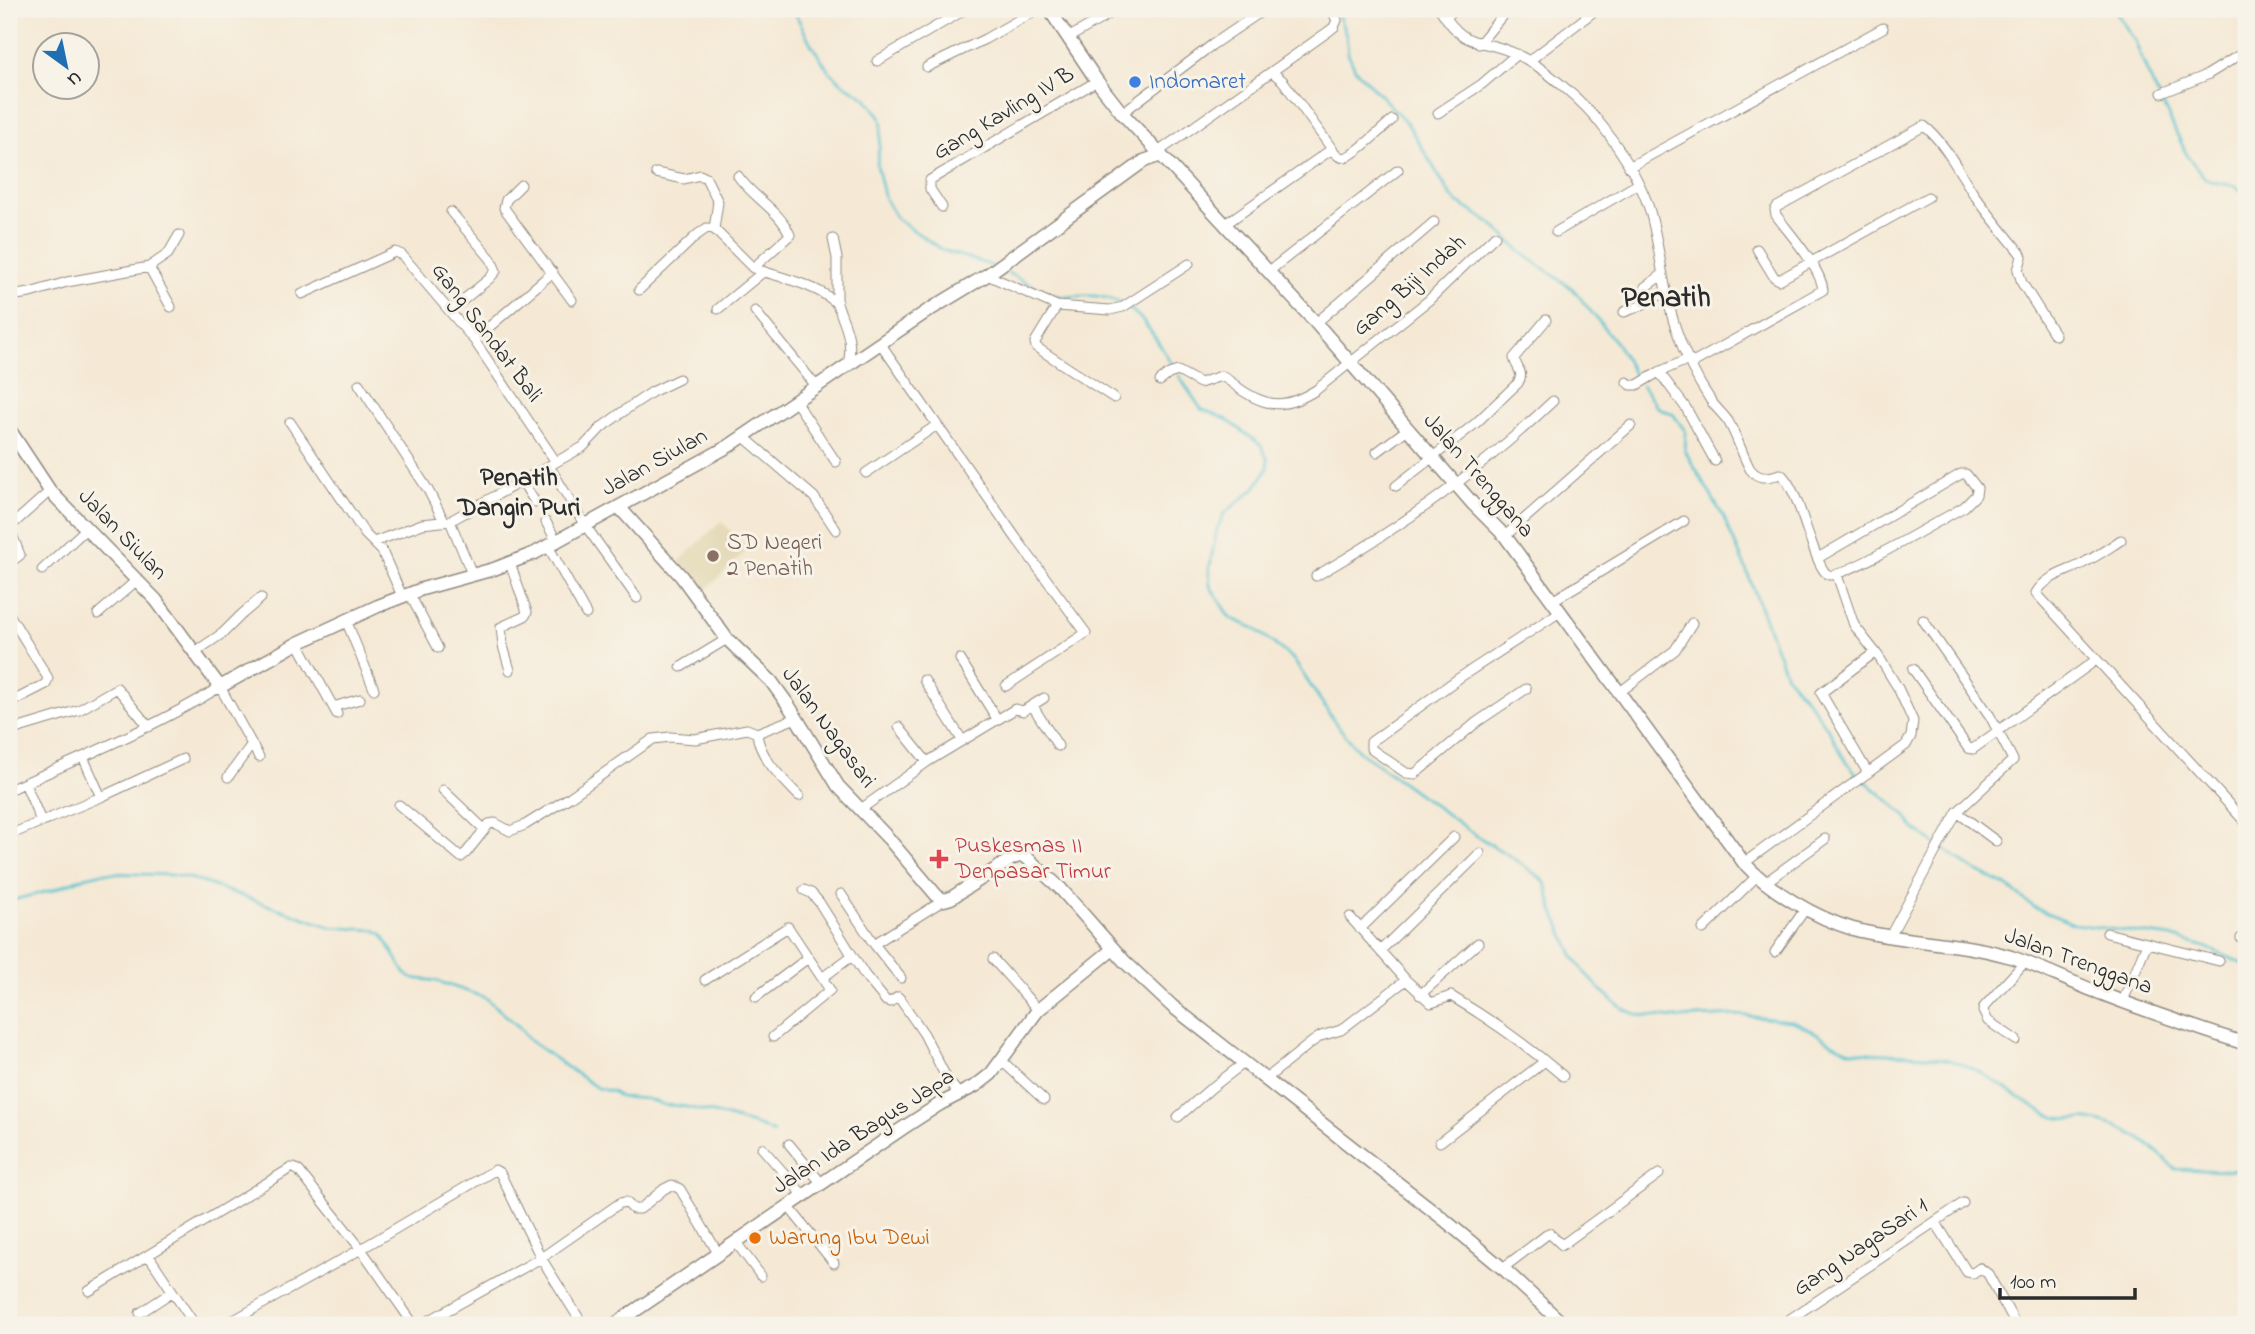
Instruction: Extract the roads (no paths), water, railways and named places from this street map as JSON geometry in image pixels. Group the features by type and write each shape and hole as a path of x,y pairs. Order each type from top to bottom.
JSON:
{"street":[{"path":"877,61 966,9"},
{"path":"1068,37 1118,9"},
{"path":"1122,113 1265,9"},
{"path":"1157,152 1334,27 1337,20 1332,9"},
{"path":"1456,9 1442,13 1463,37 1517,54 1529,61 1578,101 1601,124 1629,167 1650,212 1665,292 1676,331 1690,362 1710,400 1728,422 1750,469 1762,478 1780,474 1786,481 1818,558 1825,572 1837,575 1964,507 1976,495 1977,488 1966,474 1961,474 1818,558"},
{"path":"1529,61 1597,9"},
{"path":"927,67 1049,10"},
{"name":"Jalan Trenggana","path":"1049,10 1122,113 1316,323 1432,457 1505,536 1744,863 1761,879 1806,908 1854,929 1979,949 2025,962 2123,1001 2246,1044"},
{"path":"1479,44 1506,11"},
{"path":"1629,167 1883,28"},
{"path":"2162,93 2207,75 2246,51"},
{"path":"1438,113 1482,84 1517,54"},
{"path":"1272,72 1283,81 1340,157 1349,157 1392,120"},
{"name":"Gang Kavling IV B","path":"942,207 930,189 930,180 1097,81"},
{"path":"1627,382 1631,385 1642,382 1659,372 1690,362 1823,290 1811,263 1776,215 1777,207 1924,126 2021,254 2018,270 2022,283 2055,335"},
{"path":"1224,225 1332,149"},
{"name":"Jalan Siulan","path":"9,429 50,491 156,600 220,687 298,643 346,620 405,595 510,563 553,544 744,437 992,271 1157,152"},
{"path":"1268,272 1398,170"},
{"path":"656,173 684,179 700,175 706,178 718,202 714,229"},
{"path":"718,309 790,235 767,205 748,190 738,176"},
{"path":"1556,232 1638,184"},
{"path":"521,185 506,200 504,208 572,300"},
{"path":"1757,249 1776,280 1928,197"},
{"path":"451,212 491,259 496,271 451,310"},
{"path":"1316,323 1434,222"},
{"path":"639,290 707,228 714,229 758,270 787,279 837,303"},
{"path":"9,296 149,267 168,254 179,235"},
{"name":"Gang Biji Indah","path":"1160,381 1178,371 1200,383 1222,376 1261,401 1284,404 1302,399 1429,300 1495,236"},
{"path":"833,239 837,258 837,303 849,335 851,363"},
{"name":"Gang Sandat Bali","path":"302,294 395,252 402,255 474,340 552,464 585,525 637,598"},
{"path":"992,271 1058,306 1110,310 1129,305 1189,264"},
{"path":"149,267 171,307"},
{"path":"474,340 553,272"},
{"path":"1645,287 1662,275"},
{"path":"1624,312 1665,292"},
{"path":"1058,306 1035,342 1036,347 1114,398"},
{"path":"755,311 817,387"},
{"path":"1396,486 1476,423 1518,383 1522,378 1521,371 1514,358 1546,320"},
{"path":"877,346 1086,633 1006,686"},
{"path":"1659,372 1686,408 1715,461"},
{"path":"374,542 422,524 447,521 522,481 583,447 602,427 628,408 679,379"},
{"path":"359,384 447,521 472,574"},
{"path":"1316,576 1388,534 1457,485 1553,401"},
{"path":"796,402 836,462"},
{"path":"290,422 365,534 388,563 438,648"},
{"path":"866,473 937,425"},
{"path":"1505,536 1631,425"},
{"path":"1377,452 1409,428"},
{"path":"744,437 814,497 836,530"},
{"path":"522,481 535,502"},
{"path":"9,563 20,555 11,532 12,525 50,491"},
{"name":"Jalan Nagasari","path":"619,507 681,576 727,639 771,681 831,777 937,896 944,900"},
{"path":"1552,601 1684,521"},
{"path":"546,522 553,544 586,614"},
{"path":"42,570 87,528"},
{"path":"2121,540 2087,562 2056,575 2035,592 2246,823"},
{"path":"510,563 527,612 525,616 501,627 510,670"},
{"path":"1744,863 1906,744 1914,727 1898,688 1854,625 1837,575"},
{"path":"98,614 138,580"},
{"path":"195,652 223,633 261,598"},
{"path":"1526,689 1477,722 1416,774 1406,773 1371,749 1371,742 1417,708 1560,612"},
{"path":"9,614 48,678 46,684 9,703"},
{"path":"346,620 374,689"},
{"path":"1890,936 1957,812 2013,760 1998,731 1923,620"},
{"path":"1620,692 1675,650 1692,623"},
{"path":"681,667 727,639"},
{"path":"298,643 335,710 360,699"},
{"path":"1868,772 1821,693 1874,653"},
{"path":"960,659 997,719"},
{"path":"1913,668 1968,748 1973,749 2096,660"},
{"path":"925,680 962,740"},
{"path":"9,790 149,727 220,687 259,757"},
{"path":"9,731 79,710 117,688 149,727"},
{"path":"861,809 962,740 1015,709 1023,711 1044,698"},
{"path":"1032,705 1058,746"},
{"path":"399,805 461,857 492,822 510,831 525,825 653,739 695,739 747,729 757,733 796,718"},
{"path":"899,727 927,762"},
{"path":"757,733 763,753 799,796"},
{"path":"229,777 252,744"},
{"path":"83,757 101,797"},
{"path":"9,835 183,759"},
{"path":"25,783 41,821"},
{"path":"443,790 484,830"},
{"path":"1957,812 1996,841"},
{"path":"1360,929 1454,837"},
{"path":"1703,929 1761,879 1825,839"},
{"path":"1380,951 1480,853"},
{"path":"874,944 1013,858 1023,856 1060,888 1112,949 1172,1006 1267,1078 1503,1268 1564,1325"},
{"path":"804,890 819,902 852,956 886,1001 900,999 958,1093"},
{"path":"841,894 874,944 901,978"},
{"path":"1775,952 1806,908"},
{"path":"1350,917 1420,995 1431,1003 1451,996 1493,1021 1563,1076"},
{"path":"705,980 788,927 830,990 773,1037"},
{"path":"2107,933 2219,961"},
{"path":"1420,995 1478,943"},
{"path":"2123,1001 2147,943"},
{"name":"Jalan Ida Bagus Japa","path":"614,1325 903,1128 984,1079 1038,1010 1112,949"},
{"path":"822,978 852,956"},
{"path":"755,997 808,958"},
{"path":"993,959 1038,1010"},
{"path":"2016,1040 1988,1021 1983,1011 2025,962"},
{"path":"1267,1078 1312,1042 1341,1030 1406,980"},
{"path":"1001,1060 1044,1100"},
{"path":"1440,1142 1545,1060"},
{"path":"1178,1117 1244,1063"},
{"path":"789,1144 822,1184"},
{"path":"762,1148 804,1196"},
{"path":"89,1291 286,1170 294,1168 361,1249 414,1325"},
{"path":"225,1325 495,1170 500,1173 541,1258 583,1325"},
{"path":"1503,1268 1549,1233 1562,1245 1659,1174"},
{"path":"421,1325 541,1258 620,1203 626,1202 633,1209 640,1209 672,1185 680,1189 718,1253"},
{"name":"Gang NagaSari 1","path":"1781,1325 1963,1203"},
{"path":"788,1206 834,1263"},
{"path":"1936,1223 1967,1272 1973,1273 1980,1268 1988,1274 2017,1325"},
{"path":"735,1241 761,1276"},
{"path":"149,1256 195,1325"},
{"path":"140,1313 172,1292"}],"waterway":[{"path":"793,9 829,71 842,83 865,97 880,116 882,124 877,165 885,199 897,219 942,250 993,266"},
{"path":"1336,9 1355,69 1407,123 1451,196 1491,223 1522,253 1573,289 1617,344 1637,380"},
{"path":"2114,9 2135,41 2188,157 2205,178 2236,186 2246,195"},
{"path":"1002,270 1051,295 1095,296 1123,305 1144,322 1176,370"},
{"path":"1179,376 1201,409 1226,419 1261,445 1268,460 1268,468 1254,489 1224,514 1217,529 1209,570 1210,586 1230,618 1254,628 1293,659 1336,724 1359,751 1542,879 1574,957 1585,973 1623,1009 1639,1015 1679,1018 1737,1015 1791,1021 1853,1051 1946,1059 1984,1074 2028,1104 2056,1118 2089,1119 2126,1131 2146,1143 2175,1169 2246,1169"},
{"path":"1642,385 1657,407 1673,414 1686,432 1685,451 1723,516 1786,675 1831,733 1842,755 1855,772 1905,815 1914,829 1976,871 2007,886 2035,908 2074,924 2171,937 2205,947 2246,965"},
{"path":"9,901 53,890 102,873 172,875 193,879 331,927 375,930 382,934 405,973 411,978 437,981 486,998 519,1027 530,1041 597,1088 613,1092 620,1097 647,1099 664,1105 717,1114 774,1133"}],"place":[{"name":"Indomaret","path":"1135,82"},
{"name":"SD Negeri 2 Penatih","path":"713,556"},
{"name":"Puskesmas II Denpasar Timur","path":"939,859"},
{"name":"Warung Ibu Dewi","path":"755,1238"}],"district":[{"name":"Penatih","path":"1666,299"},
{"name":"Penatih Dangin Puri","path":"519,494"}]}
